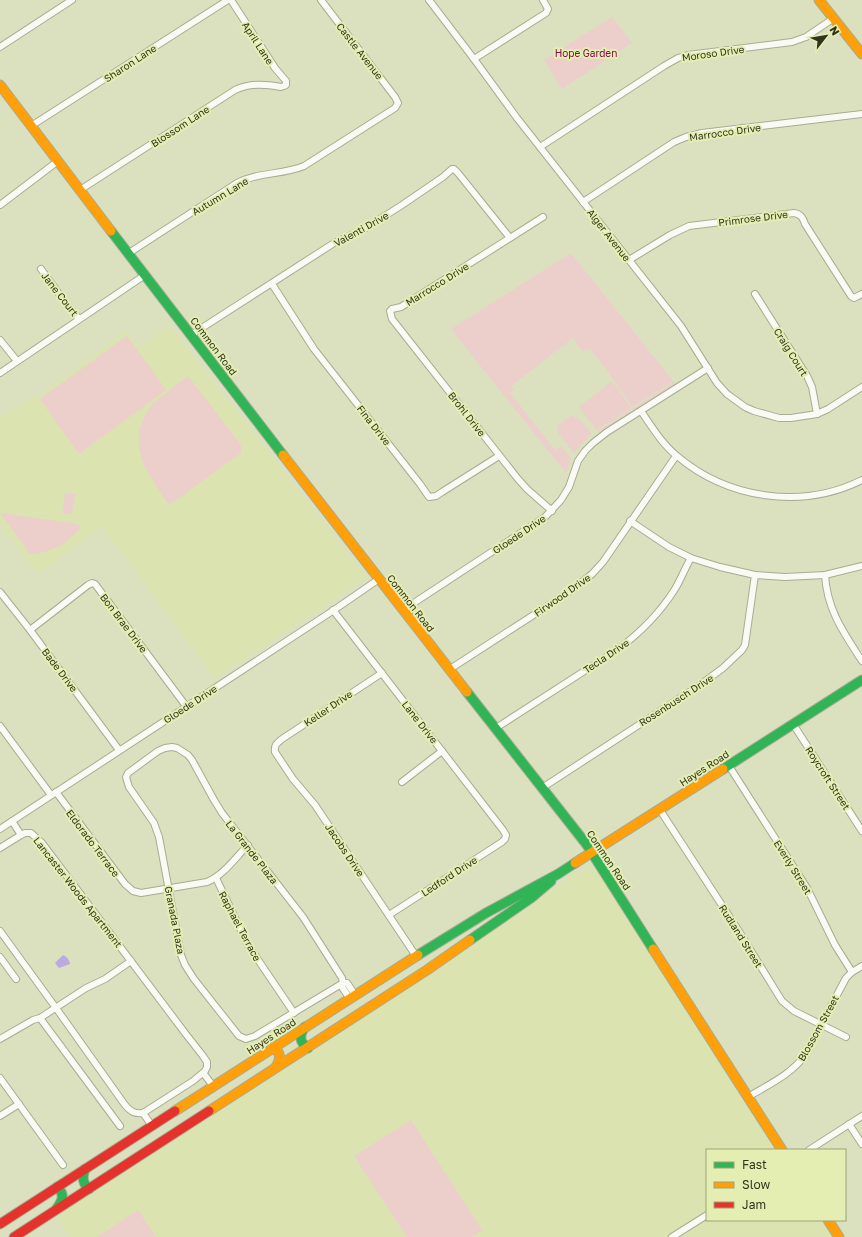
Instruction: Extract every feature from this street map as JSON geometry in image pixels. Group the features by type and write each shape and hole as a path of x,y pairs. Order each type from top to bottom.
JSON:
{"street":[{"path":"0,47 72,0"},
{"name":"Sharon Lane","path":"31,126 228,0"},
{"name":"April Lane","path":"231,0 275,68 286,81 286,85"},
{"name":"Castle Avenue","path":"321,0 398,103"},
{"name":"Alger Avenue","path":"429,0 517,118 680,326 727,394 745,407 779,418 791,418 818,414"},
{"path":"474,59 546,13 548,9 543,0"},
{"path":"819,0 862,54"},
{"name":"Moroso Drive","path":"540,147 678,58 688,55 792,42 806,37 834,18"},
{"name":"Blossom Lane","path":"80,190 240,87 255,84 281,87 286,85"},
{"name":"Common Road","path":"0,85 326,512 450,669 592,853 781,1149"},
{"name":"Autumn Lane","path":"129,253 243,180 254,176 296,170 310,163 396,108 398,103"},
{"name":"Marrocco Drive","path":"583,202 674,142 686,137 702,133 862,114"},
{"path":"0,205 58,161"},
{"name":"Valenti Drive","path":"191,335 334,243 366,228 444,177 452,169 458,173 510,238"},
{"name":"Primrose Drive","path":"629,260 670,235 689,226 794,213 799,214 803,218 851,296 854,298 862,294"},
{"name":"Marrocco Drive","path":"390,311 401,307 543,217"},
{"name":"Jane Court","path":"41,269 79,319"},
{"path":"0,373 145,275"},
{"name":"Fina Drive","path":"272,284 314,349 429,497 436,496 500,456"},
{"name":"Craig Court","path":"755,294 807,376 812,386 818,414"},
{"name":"Brohl Drive","path":"390,311 392,319 500,456 527,489 552,510"},
{"path":"0,340 17,362"},
{"name":"Gloede Drive","path":"403,610 538,522 561,500 569,487 578,462 585,451 593,443 607,432 708,368"},
{"path":"818,414 862,387"},
{"path":"641,411 660,438 676,456 693,469 732,488 753,493 794,498 818,495 839,490 862,480"},
{"name":"Firwood Drive","path":"450,669 584,582 603,562 676,456"},
{"path":"630,521 653,538 691,558 720,567 755,575 785,577 825,575 862,566"},
{"name":"Tecla Drive","path":"496,728 617,650 633,638 651,621 663,606 675,589 691,558"},
{"name":"Rosenbusch Drive","path":"542,788 700,685 723,668 742,650 745,645 755,575"},
{"path":"825,575 827,594 834,616 862,661"},
{"name":"Gloede Drive","path":"0,828 54,794 379,579"},
{"name":"Bon Brae Drive","path":"30,630 85,588 95,584 186,706"},
{"name":"Bade Drive","path":"0,592 119,750"},
{"name":"Lane Drive","path":"333,610 506,835"},
{"name":"Keller Drive","path":"275,745 382,673"},
{"name":"Hayes Road","path":"0,1224 416,956 484,914 558,874 794,724 861,684"},
{"name":"Roycroft Street","path":"794,724 862,831"},
{"name":"Eldorado Terrace","path":"0,726 125,884 133,891 141,893 169,889"},
{"name":"Jacobs Drive","path":"275,745 276,752 293,780 315,805 416,956"},
{"name":"La Grande Plaza","path":"149,757 165,748 172,747 178,748 188,755 214,800 303,917 342,978 343,983 347,983 353,997"},
{"path":"402,782 442,751"},
{"name":"Granada Plaza","path":"149,757 128,773 126,777 129,787 151,818 158,831 180,955 194,979 239,1036 243,1038 250,1038 343,983"},
{"name":"Everly Street","path":"729,766 807,888 835,946 852,972"},
{"name":"Rudland Street","path":"660,810 740,933 779,998 790,1008 846,1037"},
{"name":"Lancaster Woods Apartment","path":"12,821 21,834"},
{"name":"Lancaster Woods Apartment","path":"0,848 21,834 31,833 38,838 203,1056 207,1062 207,1067 204,1074"},
{"name":"Ledford Drive","path":"389,915 502,842 506,835"},
{"path":"169,889 199,884 216,878 225,871 248,845"},
{"name":"Hayes Road","path":"14,1237 427,970 531,898 558,874"},
{"name":"Raphael Terrace","path":"216,878 248,945 294,1012"},
{"path":"484,914 492,926"},
{"path":"0,931 125,1105 134,1113 143,1113 204,1074 213,1086"},
{"path":"0,957 16,979"},
{"path":"0,1039 32,1020 40,1018 86,988 105,979 131,961"},
{"name":"Blossom Street","path":"748,1097 798,1064 805,1055 846,978 862,966"},
{"path":"40,1018 120,1126"},
{"path":"304,1028 300,1038 303,1044 308,1048"},
{"path":"274,1047 279,1051 281,1056 280,1062 276,1069"},
{"path":"0,1078 63,1165"},
{"path":"0,1116 19,1104"},
{"path":"143,1113 152,1126"},
{"path":"811,1149 862,1116"},
{"path":"849,1124 862,1144"},
{"path":"85,1169 83,1181 85,1186 89,1188"},
{"path":"51,1213 63,1199 61,1191 57,1188"},
{"path":"672,1237 706,1216"},
{"path":"829,1221 839,1237"}],"shaded area":[{"path":"169,325 366,578 215,678 102,526 38,574 0,524 0,418 33,395 36,399 126,331 138,347"},
{"path":"587,866 597,868 776,1149 706,1149 706,1221 824,1221 834,1237 70,1237 55,1214 455,957 523,908"},
{"path":"63,955 68,958 70,964 59,968 55,963"}],"green space":[{"name":"Hope Garden","path":"612,17 632,43 562,89 544,60"},
{"path":"571,253 673,381 632,407 591,350 587,349 582,351 573,338 511,386 514,390 510,393 555,450 561,446 571,458 566,473 451,329"},
{"path":"127,336 166,390 79,454 40,399"},
{"path":"188,376 241,445 241,453 169,505 143,464 139,446 139,432 144,417 152,404"},
{"path":"611,382 631,408 597,430 579,407"},
{"path":"674,382 676,384 633,411 632,409"},
{"path":"631,410 632,412 601,432 597,432"},
{"path":"571,416 580,420 591,434 574,453 557,431 558,425"},
{"path":"65,493 75,494 72,514 62,513"},
{"path":"1,514 78,524 80,527 71,538 58,546 44,552 30,554"},
{"path":"411,1120 482,1230 472,1237 407,1237 354,1156"},
{"path":"138,1210 156,1237 97,1237"}],"traffic: fast":[{"path":"111,231 283,455"},
{"path":"723,769 862,680"},
{"path":"467,692 587,845 653,949"},
{"path":"418,955 486,913 558,874 575,863"},
{"path":"470,940 531,898 551,881"},
{"path":"305,1027 301,1038 305,1046 308,1048"},
{"path":"85,1169 83,1180 89,1189"},
{"path":"57,1187 62,1195 61,1202 57,1208"}],"traffic: slow":[{"path":"819,0 862,54"},
{"path":"0,85 111,231"},
{"path":"283,455 467,692"},
{"path":"575,863 723,769"},
{"path":"209,1111 427,970 470,940"},
{"path":"653,949 781,1149"},
{"path":"175,1111 418,955"},
{"path":"274,1047 280,1057 276,1067"},
{"path":"829,1221 839,1237"}],"traffic: jam":[{"path":"0,1224 175,1111"},
{"path":"14,1237 209,1111"}]}
